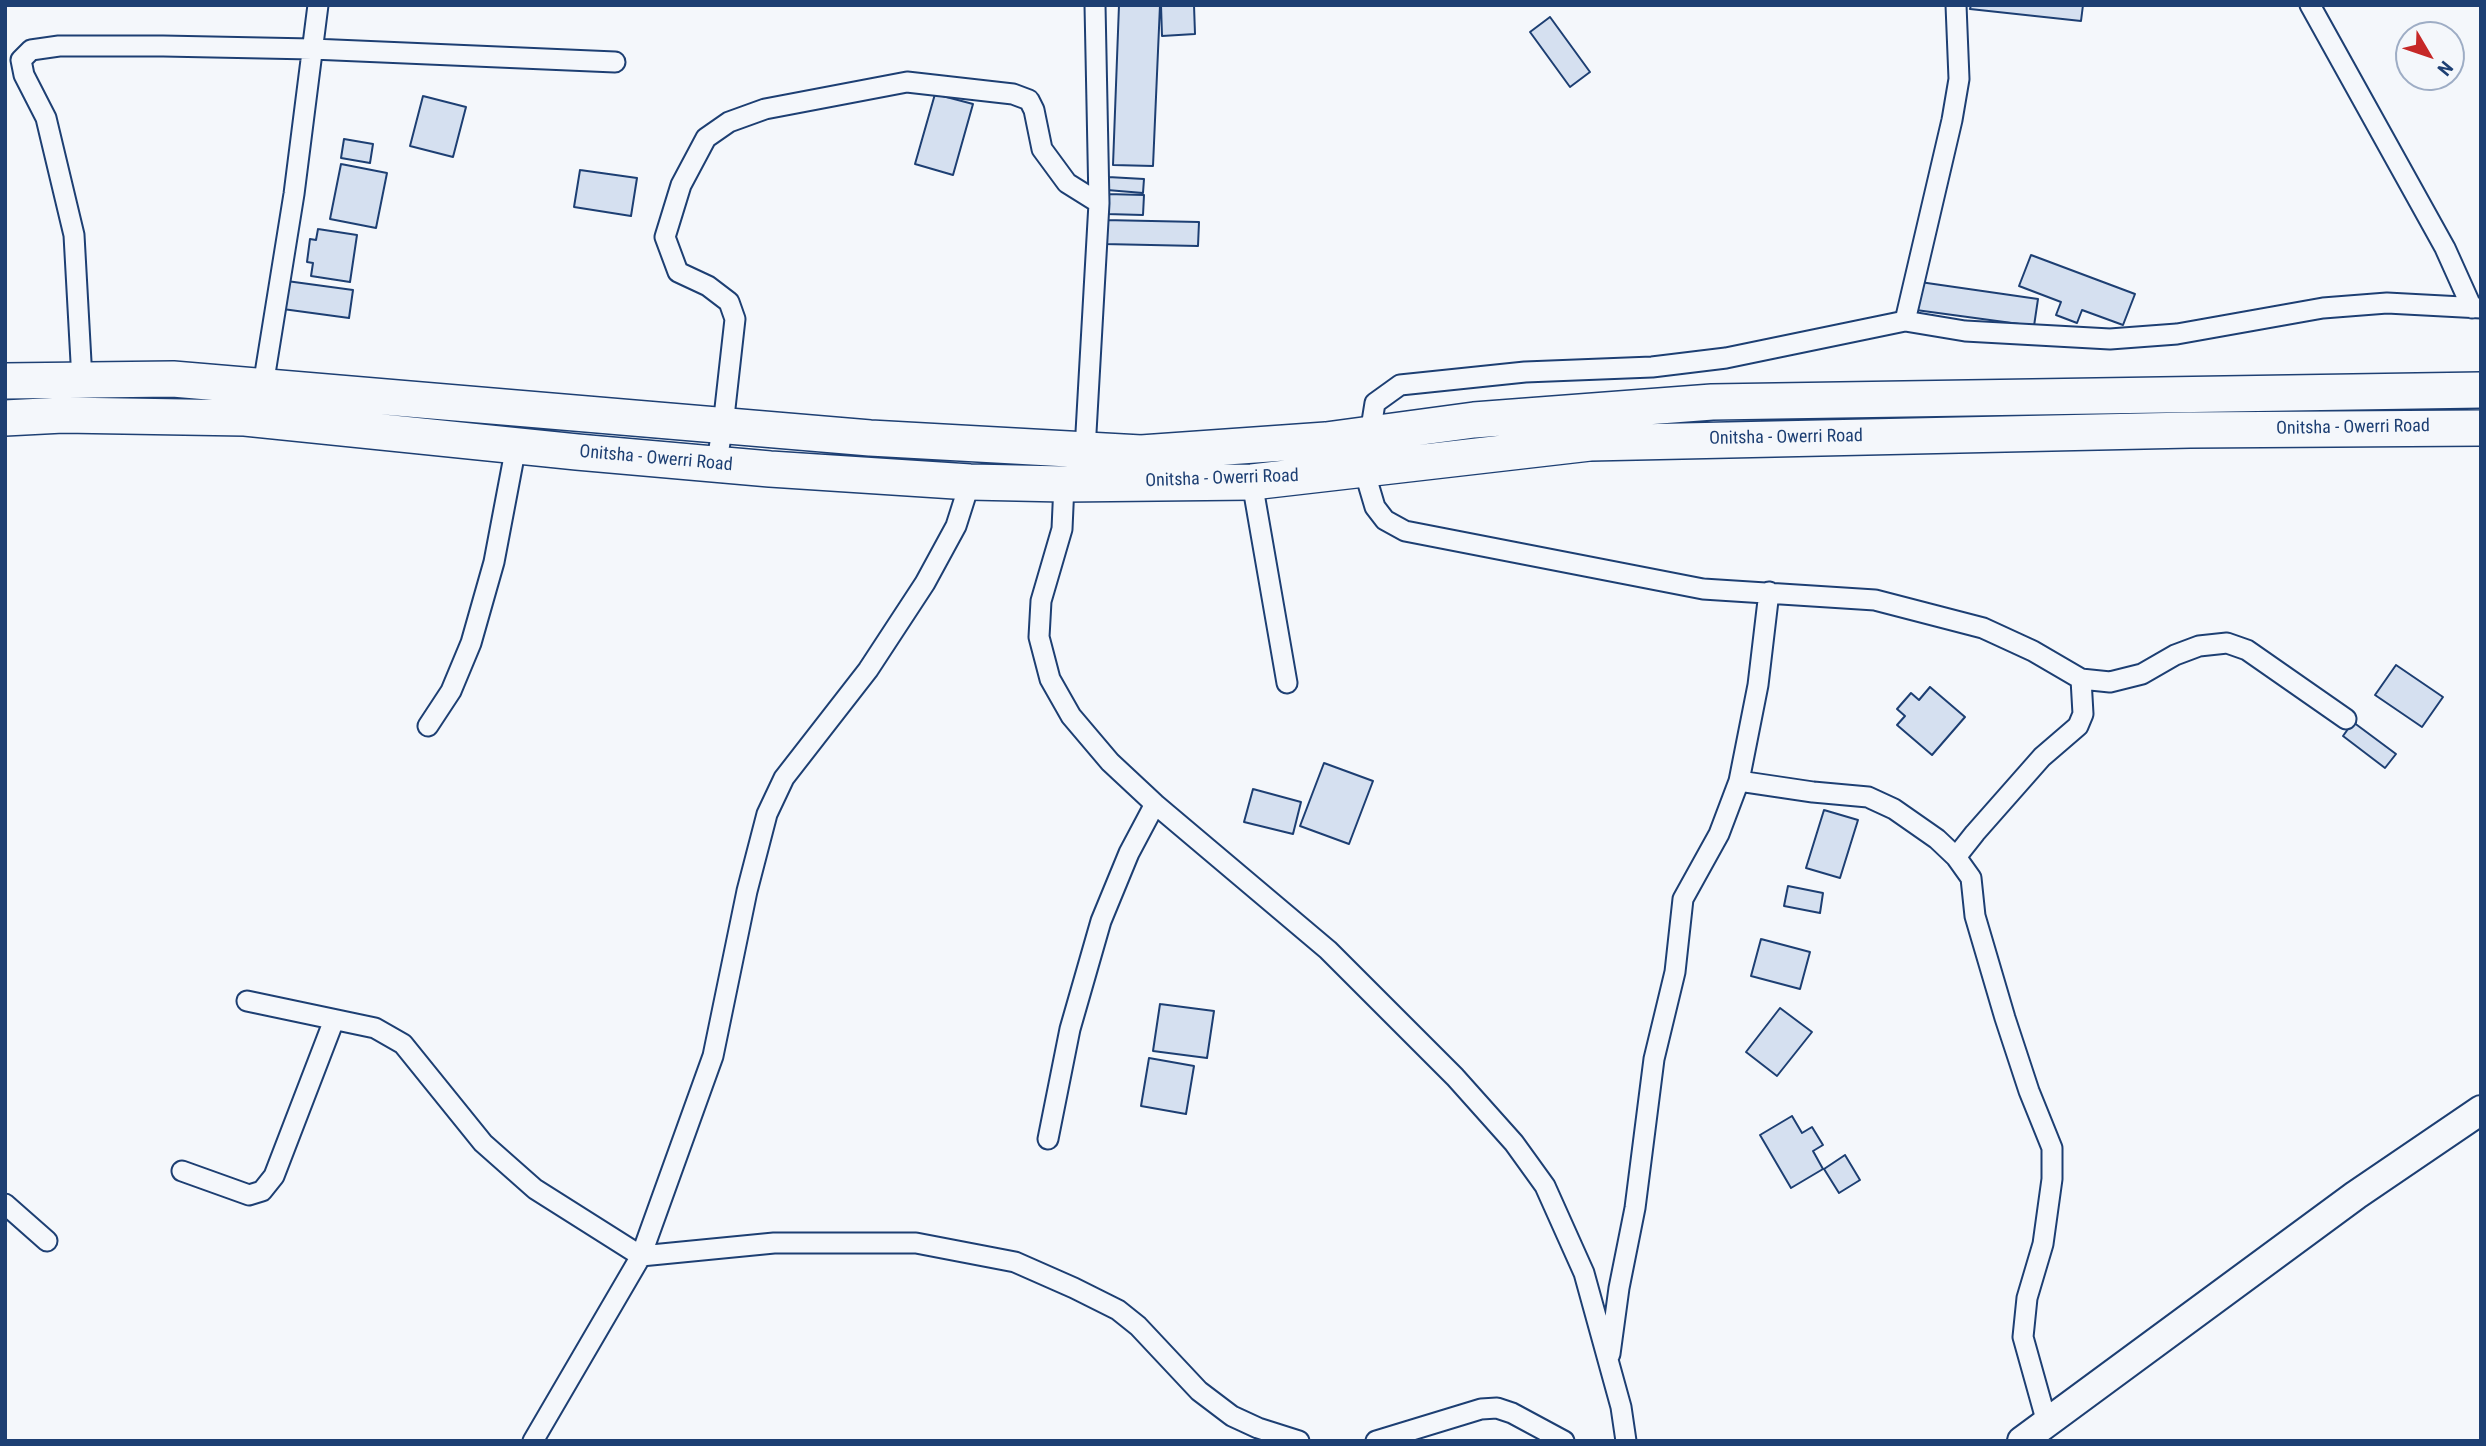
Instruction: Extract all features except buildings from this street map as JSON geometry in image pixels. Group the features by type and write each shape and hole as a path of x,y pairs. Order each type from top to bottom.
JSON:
{"highway":[{"name":"Onitsha - Owerri Road","path":"5,381 173,379 870,438 1141,453 1326,440 1474,420 1712,402 2481,390"},
{"name":"Onitsha - Owerri Road","path":"5,418 63,415 245,418 716,465 971,482 1064,484 1252,482 1590,443 2203,429 2481,428"}],"street":[{"path":"263,386 294,194 318,5"},
{"path":"1085,450 1099,203 1095,5"},
{"path":"1905,321 1959,79 1956,5"},
{"path":"2310,5 2476,308"},
{"path":"82,380 74,235 46,118 24,75 21,60 31,50 59,46 312,49 615,62"},
{"path":"716,465 736,319 729,302 708,286 678,272 665,237 681,185 706,138 730,122 765,109 907,82 1013,94 1029,100 1034,110 1042,149 1067,183 1099,203"},
{"path":"1370,434 1375,403 1400,385 1525,372 1652,367 1714,360 1905,321 1965,331 2110,339 2177,334 2323,309 2388,303 2476,308"},
{"path":"428,726 451,691 471,643 494,562 516,446"},
{"path":"1364,470 1376,508 1385,520 1405,531 1692,587 1875,600 1983,628 2033,651 2081,679 2110,682 2142,674 2175,655 2199,646 2227,643 2247,650 2346,719"},
{"path":"533,1441 640,1256 713,1056 747,891 767,814 783,778 868,670 925,583 956,526 971,482"},
{"path":"1252,482 1287,683"},
{"path":"1064,484 1062,529 1041,601 1039,637 1050,679 1071,716 1110,762 1155,804 1328,950 1455,1077 1514,1143 1545,1186 1584,1273 1621,1407 1626,1441"},
{"path":"1609,1363 1619,1288 1635,1208 1654,1059 1675,972 1683,899 1719,834 1739,781 1758,685 1769,592"},
{"path":"1956,858 1975,832 2042,757 2078,726 2083,713 2081,679"},
{"path":"1739,781 1868,797 1894,809 1937,839 1971,878 1975,916 2005,1018 2029,1091 2052,1148 2052,1179 2043,1244 2027,1298 2022,1337 2047,1423"},
{"path":"1048,1139 1070,1029 1101,921 1129,853 1155,804"},
{"path":"247,1001 375,1028 403,1044 482,1143 536,1189 640,1256 774,1243 916,1243 1015,1262 1118,1310 1138,1326 1199,1391 1232,1416 1258,1429 1299,1441"},
{"path":"182,1171 249,1195 262,1191 274,1176 334,1020"},
{"path":"2022,1441 2356,1195 2481,1110"},
{"path":"9,1213 47,1241"},
{"path":"1376,1441 1481,1409 1497,1408 1512,1413 1564,1441"}]}
